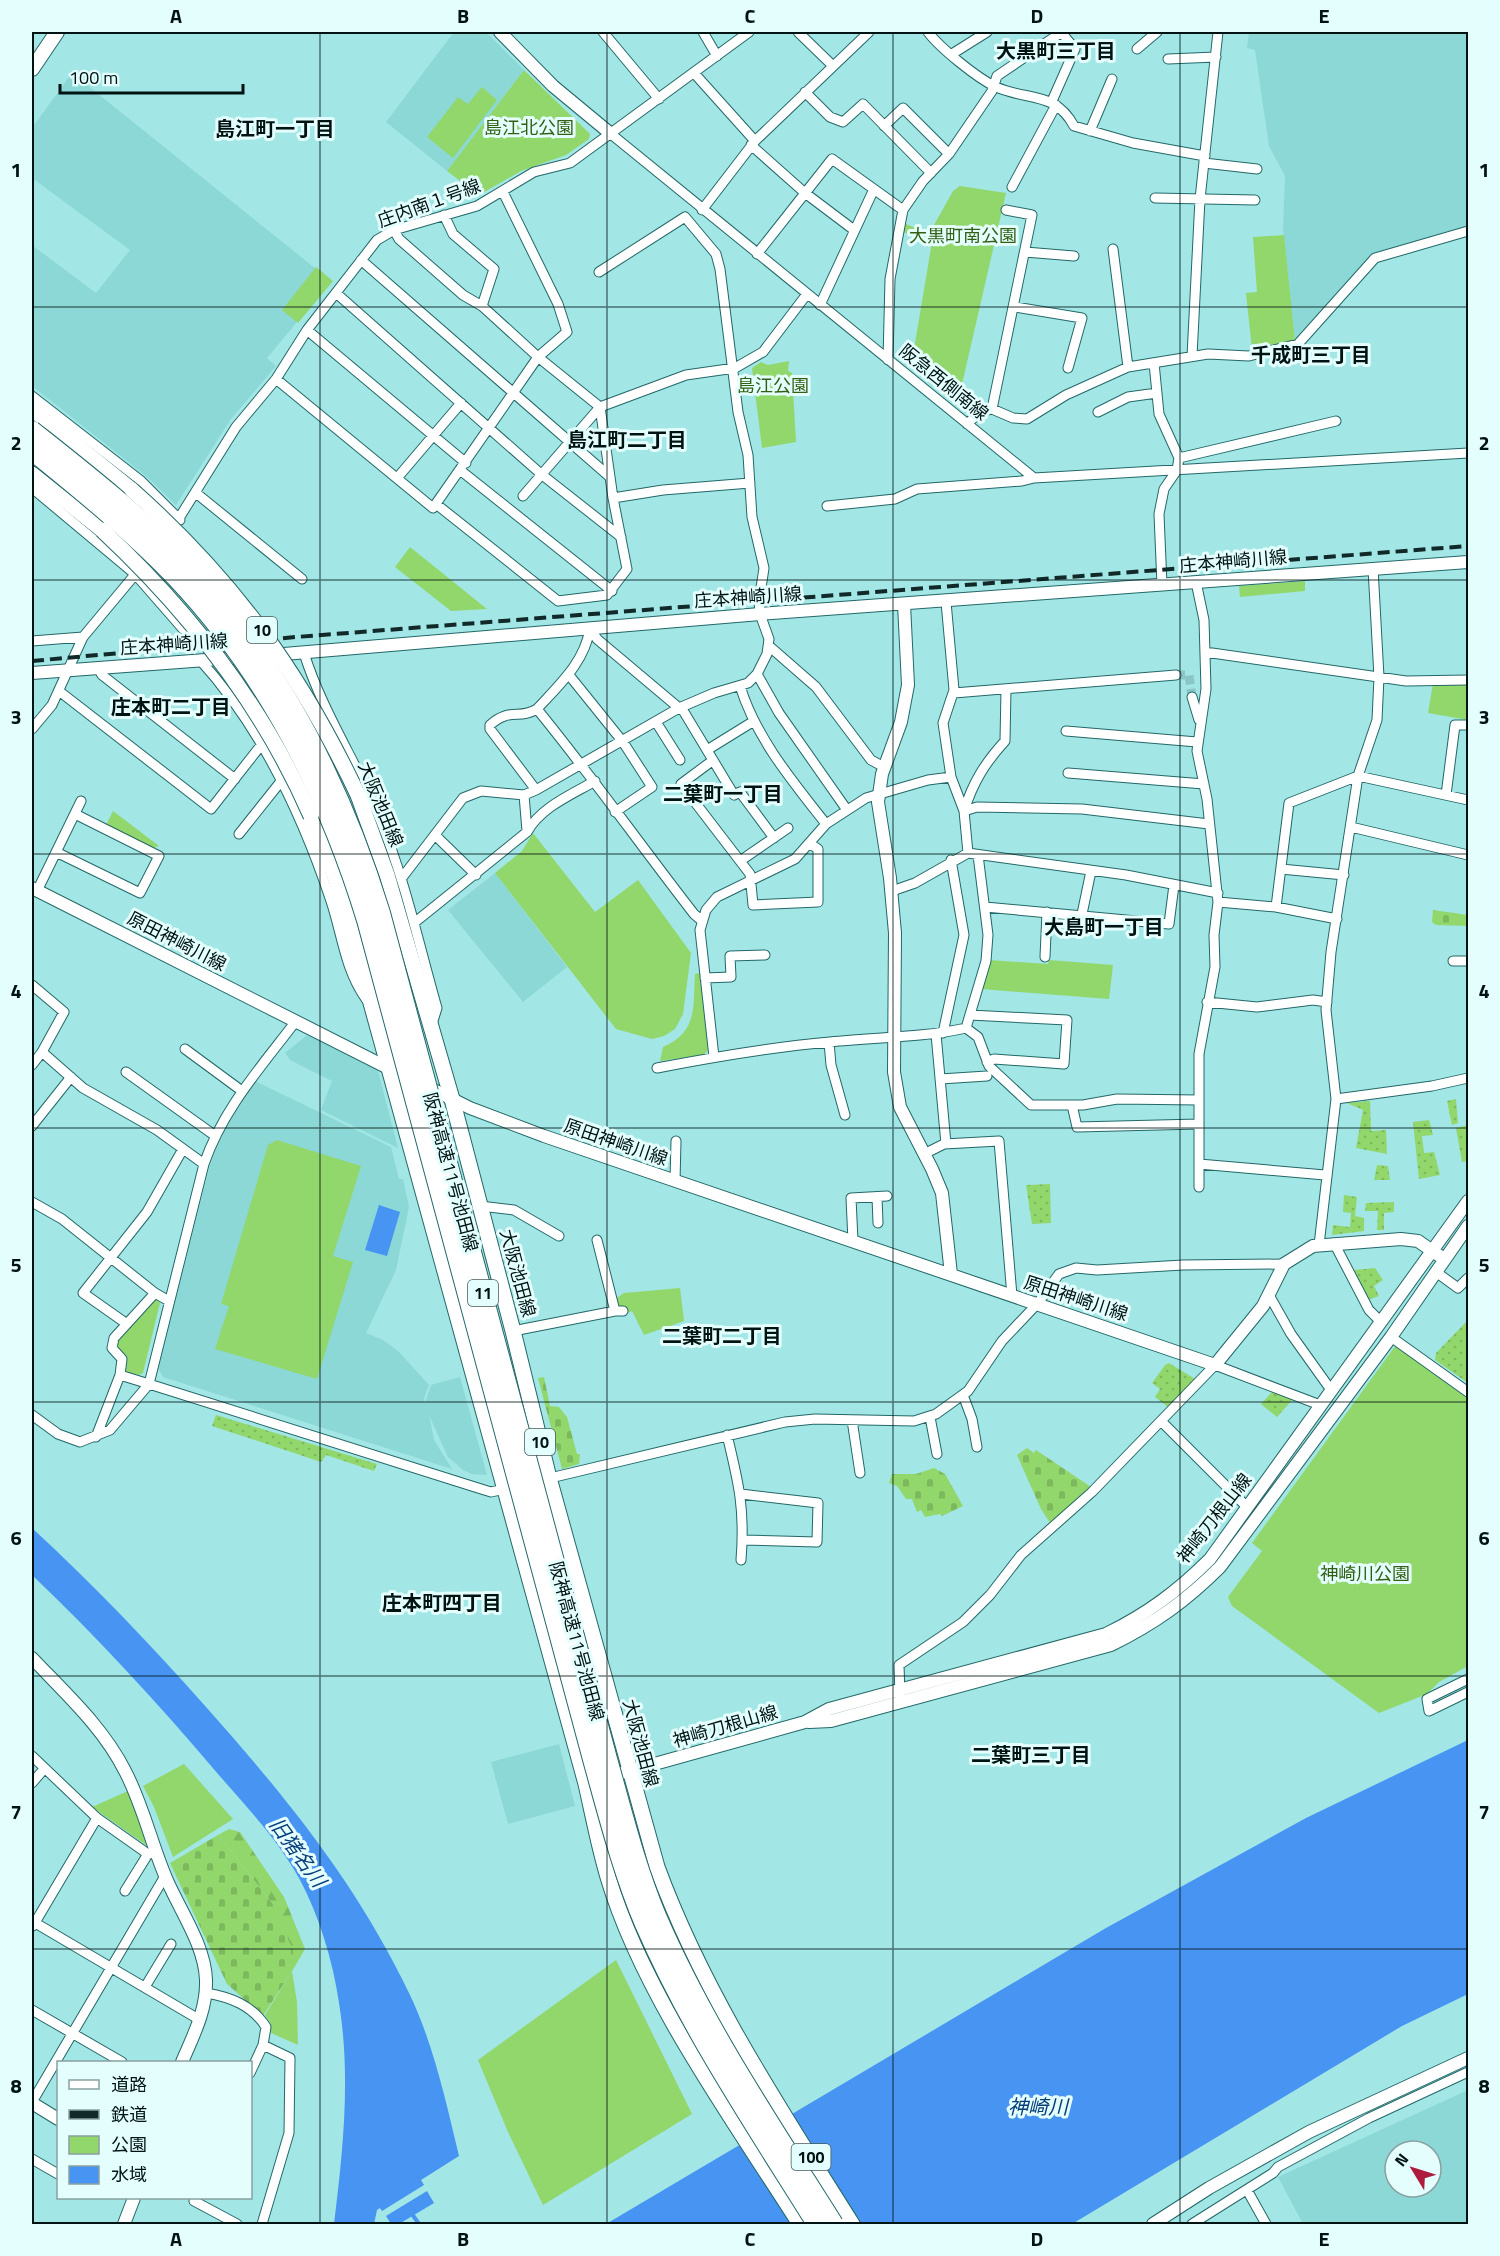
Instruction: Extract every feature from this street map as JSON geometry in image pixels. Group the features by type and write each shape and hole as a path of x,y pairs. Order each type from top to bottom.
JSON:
{"highway":[{"name":"阪神高速11号池田線","path":"32,430 135,514 210,590 279,683 319,753 338,792 365,861 381,913 642,1875 665,1933 703,2010 845,2224"},
{"name":"阪神高速11号池田線","path":"32,452 124,527 198,603 266,694 323,797 366,920 593,1763 628,1880 644,1922 680,1999 816,2224"}],"main road":[{"path":"32,69 57,32"},
{"name":"大阪池田線","path":"32,409 132,490 206,562 263,630 319,715 358,795 387,875 452,1099 513,1330 549,1478 650,1847 676,1918 729,2025 771,2092 845,2224"},
{"path":"32,474 102,530 168,596 225,665 264,725 311,816 336,879 373,1008 503,1489 586,1784"},
{"name":"100","path":"586,1784 608,1878 647,1971 710,2080 800,2224"}],"street":[{"name":"阪急西側南線","path":"500,32 553,86 702,210 1034,478"},
{"path":"603,32 659,99"},
{"path":"703,32 717,56"},
{"name":"庄内南１号線","path":"32,729 52,705 83,637 180,520 183,509 196,493 236,428 276,379 307,330 377,240 394,230 477,206 534,172 570,163 748,32"},
{"path":"798,32 832,65"},
{"path":"702,210 753,143 869,32"},
{"path":"928,32 993,86 1011,93 1054,103 1067,112 1074,126 1133,143 1257,169"},
{"path":"952,54 987,32"},
{"path":"888,360 890,279 903,210 931,172 949,154 993,86 997,76 1061,32 1075,49 1054,103 1012,187"},
{"path":"1137,49 1157,32"},
{"path":"1192,356 1200,199 1218,32"},
{"path":"1168,59 1216,57"},
{"path":"694,73 753,143 805,193 854,230"},
{"path":"1090,131 1112,79"},
{"path":"805,92 830,117 843,122 863,104 931,172"},
{"path":"884,126 903,108 949,154"},
{"path":"757,254 832,159 903,210"},
{"path":"820,304 874,189"},
{"path":"276,379 433,508 538,357 567,332 558,304 503,192"},
{"path":"1155,198 1255,200"},
{"path":"992,409 1015,307 1032,215 1006,210"},
{"path":"444,215 453,234 494,269 482,306"},
{"path":"599,272 685,217 717,254 735,369 738,412 748,455 753,517 764,568 760,581 760,614 769,646 816,687 871,760 884,767"},
{"path":"394,230 399,239 463,295 482,306 538,357 600,407 613,498 627,569 607,595 558,601 436,504"},
{"path":"967,424 980,412 992,409 1013,418 1027,419 1066,395 1128,367 1208,354 1249,356 1298,344 1375,258 1468,231"},
{"path":"1113,249 1128,367"},
{"path":"1025,252 1074,256"},
{"path":"361,260 568,443 610,477"},
{"path":"336,293 541,474 621,537"},
{"path":"523,496 600,407 686,375 735,369 763,352 807,294"},
{"path":"1015,307 1082,318 1068,368"},
{"path":"307,330 434,435 463,466 612,591"},
{"path":"1154,363 1159,414 1179,458 1177,470 1164,489 1159,514 1162,585"},
{"path":"1098,412 1128,397 1157,393"},
{"path":"32,396 140,480 180,520"},
{"path":"398,477 461,403"},
{"path":"1179,458 1336,421"},
{"path":"827,506 896,499 917,489 1022,481 1034,478 1468,453"},
{"path":"613,498 663,490 750,483"},
{"path":"32,488 135,574 183,629"},
{"path":"196,493 302,579"},
{"name":"庄本神崎川線","path":"32,673 304,653 760,614 1468,562"},
{"path":"1319,1245 1325,1175 1336,1099 1326,1002 1358,776 1377,720 1379,677 1373,568"},
{"path":"1196,582 1204,620 1206,689 1197,742 1218,898 1214,935 1215,967 1199,1054 1199,1187"},
{"path":"946,602 954,693 943,723 951,777 964,811 985,907 988,935 986,961 966,1028"},
{"path":"904,604 908,685 901,722 884,767 879,794 880,822 892,891 896,964 896,1090 907,1124 936,1177 944,1201 951,1274"},
{"path":"536,790 490,726 503,714 530,712 537,709 568,675 586,647 590,628"},
{"path":"590,628 597,639 680,708 734,795 740,792 774,838"},
{"path":"32,641 83,637"},
{"path":"401,879 436,836 455,806 469,795 487,791 524,795 536,790 680,708 714,693 740,686 757,674 769,646"},
{"path":"1205,652 1406,681 1468,680"},
{"path":"304,653 311,676 360,771 401,879 437,1008 431,1027"},
{"path":"200,660 250,724 282,780 331,901 354,982 373,1008"},
{"path":"98,668 102,675 235,778"},
{"path":"757,674 779,713 847,810"},
{"path":"568,675 623,742 652,787 615,812"},
{"path":"954,693 1176,675"},
{"path":"740,686 754,722 793,782 826,824"},
{"path":"964,811 974,781 1005,741 1007,731 1006,689"},
{"path":"59,691 211,809 262,744"},
{"path":"1192,697 1199,723"},
{"path":"537,709 583,765 615,812 693,914 702,920"},
{"path":"656,722 680,760"},
{"path":"707,750 754,722"},
{"path":"1446,795 1455,725 1468,725"},
{"path":"1066,731 1197,742"},
{"path":"712,761 681,784 752,880 753,905 818,902 818,849 809,843"},
{"path":"1068,773 1204,784"},
{"path":"1276,908 1289,803 1358,776 1468,800"},
{"path":"714,1057 705,978 702,920 706,910 717,897 795,859 826,824 866,798 928,780 951,777"},
{"path":"239,834 282,780"},
{"path":"414,923 527,832 533,821 552,806 595,781"},
{"path":"524,795 527,832"},
{"path":"34,890 81,801"},
{"path":"964,811 977,807 1082,809 1209,824"},
{"path":"56,852 140,893 159,856 75,814"},
{"path":"1351,827 1468,855"},
{"path":"740,861 788,828"},
{"path":"436,836 476,875"},
{"path":"892,891 915,883 951,860 973,854 1174,885 1218,898 1337,919"},
{"path":"946,1144 940,1079 939,1034 964,935 951,860"},
{"path":"1281,869 1344,875"},
{"path":"1082,914 1091,871"},
{"path":"985,907 1082,914 1169,924 1174,885"},
{"name":"原田神崎川線","path":"34,890 452,1099 544,1136 1215,1365"},
{"path":"1045,957 1047,912"},
{"path":"705,978 731,977 730,956 765,955"},
{"path":"1453,961 1468,961"},
{"path":"32,985 64,1012 42,1052 32,1065"},
{"path":"1207,1002 1257,1007 1313,1000 1326,1002"},
{"path":"970,1015 1067,1020 1064,1064 994,1059 987,1062"},
{"path":"32,1415 58,1434 80,1442 110,1430 149,1384 204,1164 214,1135 242,1091 296,1021"},
{"path":"657,1068 714,1057 829,1042 939,1034 966,1028 978,1037 987,1062 1029,1104 1072,1105 1117,1099 1199,1100"},
{"path":"829,1042 831,1065 845,1115"},
{"path":"185,1049 242,1091"},
{"path":"42,1052 83,1088 157,1130 204,1164"},
{"path":"126,1072 214,1135"},
{"path":"940,1079 987,1076"},
{"path":"32,1126 71,1077"},
{"path":"1336,1099 1432,1086 1468,1078"},
{"path":"1072,1105 1077,1126 1199,1124"},
{"path":"675,1181 676,1141"},
{"path":"924,1154 946,1144 999,1141 1012,1296"},
{"path":"127,1324 83,1293 147,1212 183,1149"},
{"path":"1199,1164 1325,1175"},
{"path":"853,1241 851,1198 887,1196"},
{"path":"877,1197 878,1223"},
{"name":"神崎刀根山線","path":"900,1697 1106,1634 1141,1617 1179,1590 1210,1559 1468,1201"},
{"path":"32,1202 62,1219 111,1256 154,1293 169,1301"},
{"path":"480,1206 514,1210 559,1236"},
{"name":"神崎刀根山線","path":"586,1784 805,1722 829,1709 900,1697 1111,1645 1147,1627 1189,1598 1220,1567 1391,1336 1468,1226"},
{"path":"120,1374 491,1492 785,1422 815,1419 914,1421 930,1417 948,1408 963,1395 1005,1337 1038,1304 1059,1274 1076,1268 1096,1270 1183,1265 1284,1264 1319,1245 1401,1239 1418,1241 1443,1259"},
{"path":"513,1330 619,1311 597,1240"},
{"path":"1334,1243 1369,1310 1381,1322"},
{"path":"900,1697 899,1665 963,1622 990,1595 1021,1555 1092,1492 1162,1422 1249,1325 1269,1294 1284,1264"},
{"path":"1436,1272 1458,1288 1468,1278"},
{"path":"96,1437 120,1374 122,1359 112,1348 114,1338 154,1293"},
{"path":"1269,1294 1291,1334 1331,1390"},
{"path":"1391,1336 1468,1392"},
{"path":"1215,1365 1320,1405"},
{"path":"963,1395 972,1419 977,1448"},
{"path":"930,1417 937,1454"},
{"path":"852,1420 860,1473"},
{"path":"1162,1422 1247,1507"},
{"path":"727,1435 741,1494 741,1560"},
{"path":"741,1494 818,1503 817,1542 742,1540"},
{"path":"32,1658 98,1730 124,1769 143,1810 152,1853 202,1957 206,1993 200,2020 182,2061"},
{"path":"1468,1679 1427,1699 1429,1711 1468,1692"},
{"path":"32,1756 97,1818 152,1853"},
{"path":"32,1783 44,1769"},
{"path":"97,1818 33,1924 200,2020"},
{"path":"125,1891 152,1853"},
{"path":"57,2118 32,2102 165,1876"},
{"path":"145,1987 171,1944"},
{"path":"206,1993 236,2000 258,2014 266,2027 263,2045 252,2069"},
{"path":"32,2010 120,2061"},
{"path":"261,2224 289,2133 290,2058 263,2045"},
{"path":"1153,2224 1209,2188 1309,2132 1468,2058"},
{"path":"1192,2224 1209,2220 1247,2190 1273,2174 1278,2167 1359,2123 1468,2072"},
{"path":"32,2159 57,2174"},
{"path":"1247,2190 1266,2224"},
{"path":"124,2224 134,2199"},
{"path":"193,2199 237,2224"}],"shaded area":[{"path":"454,32 486,32 524,70 447,171 386,122"},
{"path":"1249,32 1468,32 1468,226 1370,255 1368,262 1295,340 1283,229 1285,176 1269,146 1255,50 1247,48"},
{"path":"72,73 331,281 267,358 276,366 231,419 176,505 146,476 32,386 32,245 96,293 130,250 32,178 32,128"},
{"path":"495,873 567,967 523,1002 448,910"},
{"path":"307,1035 378,1071 398,1148 321,1110 332,1081 290,1060 285,1053"},
{"path":"255,1081 391,1147 399,1179 403,1179 409,1207 396,1270 366,1333 383,1340 398,1351 429,1385 424,1398 425,1403 431,1385 460,1377 487,1475 472,1474 463,1470 448,1457 429,1415 434,1440 452,1469 163,1377 158,1368 216,1141"},
{"path":"559,1744 575,1806 508,1824 491,1762"},
{"path":"1468,2090 1468,2224 1303,2224 1278,2177"}],"green space":[{"name":"島江北公園","path":"524,70 590,134 589,139 566,155 521,171 479,195 447,171"},
{"path":"482,87 497,100 453,158 427,137 458,97 468,104"},
{"name":"大黒町南公園","path":"960,186 1006,193 957,406 919,374 919,362 913,355 932,242 903,232 904,223 929,234 953,191"},
{"path":"1284,235 1295,340 1252,349 1246,293 1257,292 1253,237"},
{"path":"316,267 333,281 298,323 282,310"},
{"name":"島江公園","path":"789,361 788,371 792,373 796,442 762,448 752,368 761,362 768,365"},
{"path":"410,547 487,609 451,611 395,567"},
{"path":"1305,581 1305,591 1240,597 1239,586"},
{"path":"1433,683 1468,683 1468,720 1428,713"},
{"path":"113,811 159,846 153,848 106,825"},
{"path":"533,833 595,912 638,880 691,953 683,1014 675,1029 664,1036 652,1039 616,1029 495,873 522,851"},
{"path":"1433,910 1468,915 1468,926 1436,925 1432,922"},
{"path":"989,960 1048,964 1049,960 1113,965 1109,999 981,989"},
{"path":"700,973 708,1050 704,1055 660,1061 663,1047 674,1041 688,1026 693,1007 695,974"},
{"path":"1456,1099 1458,1123 1452,1125 1447,1101"},
{"path":"1370,1101 1371,1131 1386,1130 1387,1154 1356,1148 1363,1110 1347,1103"},
{"path":"1429,1120 1433,1135 1422,1136 1424,1153 1434,1152 1440,1175 1419,1179 1413,1122"},
{"path":"1468,1125 1468,1161 1462,1162 1456,1128"},
{"path":"277,1140 361,1166 333,1256 353,1262 317,1379 215,1349 229,1306 221,1304 268,1145"},
{"path":"1377,1165 1388,1166 1390,1180 1374,1180"},
{"path":"1050,1184 1051,1223 1032,1224 1026,1185"},
{"path":"1344,1195 1357,1197 1355,1216 1364,1218 1364,1231 1332,1235 1333,1225 1350,1227 1351,1213 1343,1212"},
{"path":"1394,1202 1394,1212 1384,1213 1384,1230 1377,1230 1378,1211 1365,1211 1366,1203"},
{"path":"1375,1268 1383,1280 1374,1286 1379,1296 1367,1300 1354,1270"},
{"path":"680,1288 684,1321 644,1335 632,1311 628,1313 626,1308 618,1306 615,1299 624,1293"},
{"path":"156,1299 160,1303 143,1373 139,1375 126,1372 127,1356 118,1348 117,1341"},
{"path":"1468,1320 1468,1383 1435,1360 1436,1353"},
{"name":"神崎川公園","path":"1396,1345 1468,1398 1468,1666 1439,1682 1427,1694 1379,1713 1232,1606 1228,1597 1262,1551 1252,1543"},
{"path":"1169,1363 1195,1379 1168,1407 1155,1397 1160,1389 1152,1383"},
{"path":"544,1377 550,1406 559,1407 567,1417 577,1454 580,1454 579,1464 562,1469 538,1378"},
{"path":"1273,1391 1293,1399 1277,1417 1261,1404"},
{"path":"216,1415 377,1464 374,1471 326,1455 321,1462 212,1426"},
{"path":"1027,1448 1034,1453 1036,1450 1091,1487 1050,1523 1041,1509 1017,1455"},
{"path":"934,1468 945,1474 963,1506 942,1516 940,1514 925,1517 921,1510 917,1512 912,1499 906,1499 897,1486 889,1483 892,1474 916,1474"},
{"path":"184,1764 233,1819 173,1857 154,1807 143,1786"},
{"path":"128,1791 147,1843 146,1845 92,1807"},
{"path":"229,1829 240,1832 284,1897 305,1949 294,1968 272,1903 218,1835"},
{"path":"218,1835 272,1903 293,1950 294,1968 263,2016 227,1984 170,1863"},
{"path":"616,1960 692,2114 543,2205 508,2132 478,2060"},
{"path":"292,1971 297,2002 298,2045 271,2033 271,2024 265,2015"}],"water":[{"path":"379,1205 400,1212 387,1256 365,1250"},
{"name":"旧猪名川","path":"32,1528 164,1661 265,1775 344,1879 389,1954 410,1995 433,2054 459,2156 421,2180 424,2185 382,2211 380,2208 377,2210 374,2224 334,2224 344,2114 343,2030 329,1955 306,1892 291,1864 250,1811 128,1672 32,1575"},
{"name":"神崎川","path":"1468,1740 1468,1994 1402,2026 1072,2224 606,2224 1106,1928 1306,1818"},
{"path":"427,2191 434,2203 399,2224 391,2224 386,2216"}],"waterway":[{"path":"412,2214 419,2224"}],"tunnel":[{"path":"1176,675 1189,675 1192,697"}],"railway":[{"path":"32,661 296,637 1468,546"}],"district":[{"name":"大黒町三丁目","path":"1056,50"},
{"name":"島江町一丁目","path":"275,128"},
{"name":"千成町三丁目","path":"1311,354"},
{"name":"島江町二丁目","path":"627,439"},
{"name":"庄本町二丁目","path":"171,706"},
{"name":"二葉町一丁目","path":"723,793"},
{"name":"大島町一丁目","path":"1104,926"},
{"name":"二葉町二丁目","path":"722,1335"},
{"name":"庄本町四丁目","path":"442,1602"},
{"name":"二葉町三丁目","path":"1031,1754"}]}
